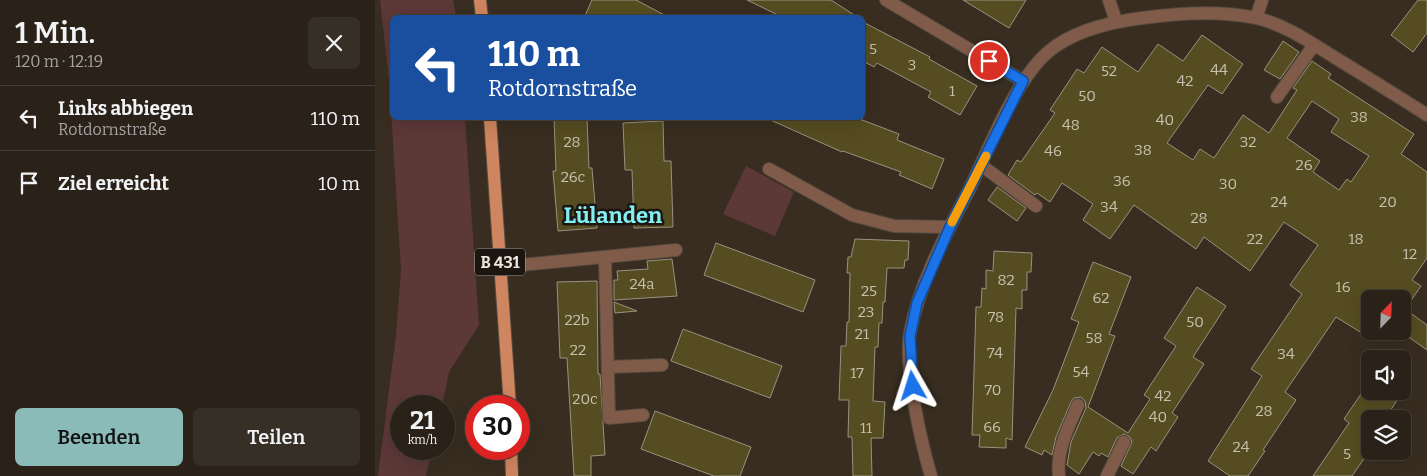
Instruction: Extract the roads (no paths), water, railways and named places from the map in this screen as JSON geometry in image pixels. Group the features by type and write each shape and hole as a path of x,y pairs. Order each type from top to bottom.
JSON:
{"main road":[{"path":"480,0 482,15"},
{"name":"B 431","path":"490,120 509,395"},
{"path":"511,460 512,476"}],"street":[{"path":"886,0 1023,81"},
{"path":"1109,0 1117,21"},
{"path":"1256,18 1262,0"},
{"path":"931,476 923,449 911,370 910,336 917,303 950,227 1023,81 1049,52 1079,33 1117,21 1175,14 1208,14 1256,18 1281,27 1314,45 1427,115"},
{"path":"1277,97 1314,45"},
{"path":"981,165 1037,206"},
{"path":"769,169 853,215 894,226 950,227"},
{"path":"501,267 676,250"},
{"path":"605,257 609,418 643,415"},
{"path":"608,367 662,365"},
{"path":"1059,476 1058,459 1063,439 1078,406"},
{"path":"1107,476 1124,442"}],"district":[{"name":"Lülanden","path":"613,215"}]}
